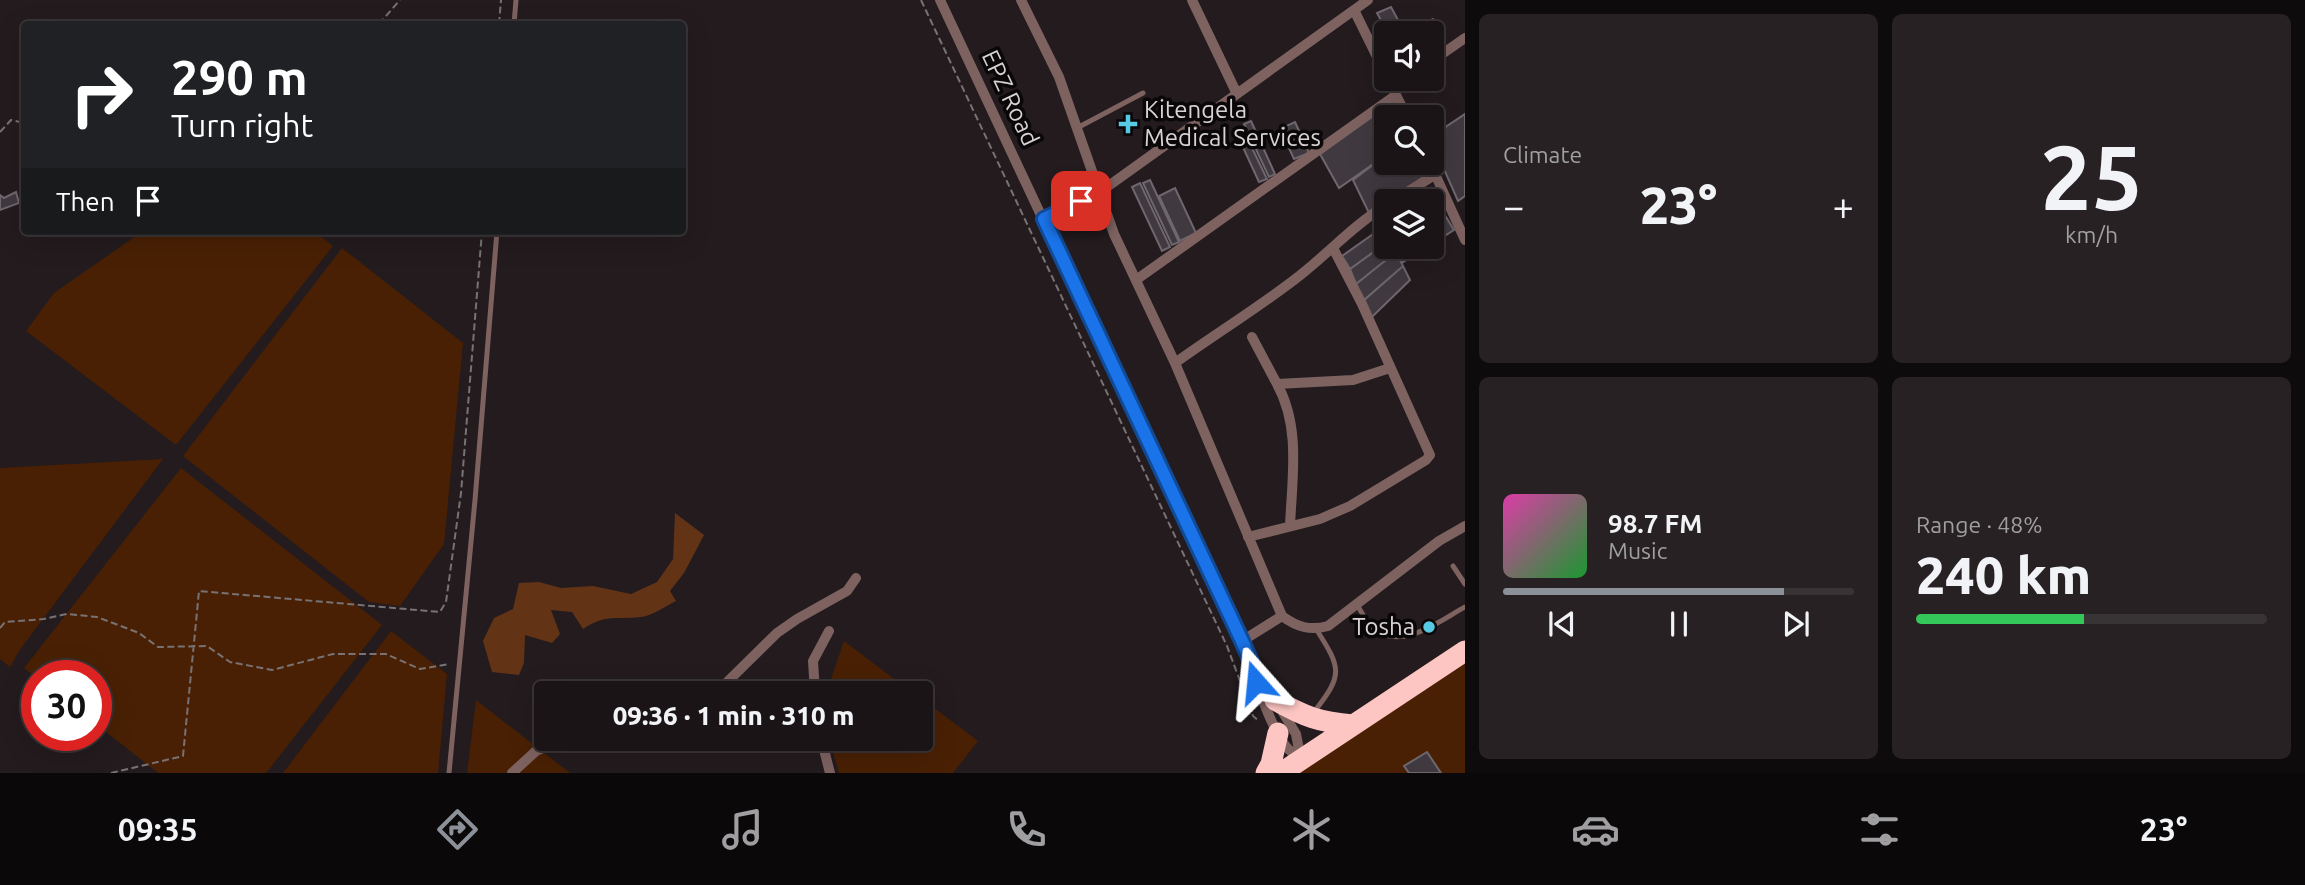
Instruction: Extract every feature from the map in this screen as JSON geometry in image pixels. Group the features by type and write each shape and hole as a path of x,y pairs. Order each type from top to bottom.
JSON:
{"highway":[{"path":"1281,773 1465,651"},
{"path":"1275,700 1324,722 1353,725"},
{"path":"1266,773 1271,764 1278,733"}],"street":[{"name":"EPZ Road","path":"940,0 1255,671 1296,734 1301,760"},
{"path":"1021,0 1059,76 1114,234 1175,363 1282,616 1305,628 1328,626 1439,541 1465,526"},
{"path":"1192,0 1237,94"},
{"path":"1044,219 1100,192 1368,0"},
{"path":"1354,10 1374,50"},
{"path":"1444,53 1465,38"},
{"path":"1136,280 1382,91"},
{"path":"1412,189 1434,175"},
{"path":"1437,175 1460,219 1465,240"},
{"path":"1175,363 1293,281 1353,228 1374,213"},
{"path":"1248,537 1320,519 1350,506 1428,457 1429,452 1362,304 1333,248"},
{"path":"1252,337 1286,401 1292,426 1290,526"},
{"path":"1277,384 1353,380 1390,368"},
{"path":"728,681 777,633 846,591 856,578"},
{"path":"1242,641 1282,616"},
{"path":"814,681 813,661 828,631"},
{"name":"EPZ Road","path":"1255,671 1256,682 1278,733 1285,746 1301,760"},
{"path":"512,773 536,751"},
{"path":"824,751 830,773"}],"lane":[{"path":"514,21 516,0"},
{"path":"1077,128 1143,93"},
{"path":"449,773 497,235"},
{"path":"1453,566 1465,584"},
{"path":"1357,605 1372,628 1390,637 1420,632 1465,607"},
{"path":"1310,717 1328,695 1337,675 1331,654 1316,629"}],"path":[{"path":"382,21 400,0"},
{"path":"499,21 501,0"},
{"path":"920,0 1227,646 1254,716 1278,733"},
{"path":"0,132 12,120 21,122"},
{"path":"111,773 183,756 199,592 440,612 446,602 461,494 482,235"},
{"path":"0,628 5,622 67,614 97,617 139,633 158,648 207,646 230,662 272,670 333,654 386,654 420,670 460,661"}],"shaded area":[{"path":"137,235 319,235 333,246 176,445 26,331 54,293"},
{"path":"342,248 463,343 444,544 400,606 369,602 183,456"},
{"path":"163,459 19,651 10,667 0,659 0,468"},
{"path":"181,468 382,625 266,773 158,773 112,737 112,660 30,660"},
{"path":"675,513 704,535 684,573 670,591 676,601 645,616 605,619 583,629 572,612 551,610 560,634 552,643 525,635 524,663 519,675 492,672 483,641 494,618 513,609 519,583 539,582 561,588 593,586 631,594 657,582 673,559"},
{"path":"391,631 447,674 438,773 283,773"},
{"path":"844,641 897,681 831,681"},
{"path":"1465,651 1465,773 1281,773"},
{"path":"476,700 534,745 534,751 542,751 570,773 467,773"},
{"path":"933,707 978,741 953,773 839,773 833,751 933,751"}],"building":[{"path":"1391,7 1399,21 1381,21 1377,13"},
{"path":"1465,114 1465,196 1458,201 1444,169 1444,128"},
{"path":"1374,115 1374,163 1339,188 1320,154"},
{"path":"1251,121 1275,174 1269,177 1244,124"},
{"path":"1295,122 1309,153 1294,159 1280,129"},
{"path":"1242,127 1267,179 1259,182 1235,130"},
{"path":"1374,164 1374,175 1422,175 1423,178 1407,189 1374,189 1374,212 1370,215 1353,180"},
{"path":"1150,180 1179,242 1172,245 1143,183"},
{"path":"1140,183 1170,247 1162,251 1132,187"},
{"path":"1175,188 1196,233 1180,241 1159,196"},
{"path":"16,192 19,203 0,210 0,195 4,198"},
{"path":"1444,214 1454,230 1444,236"},
{"path":"1374,233 1374,252 1350,269 1342,256"},
{"path":"1374,252 1374,259 1387,259 1356,284 1350,269"},
{"path":"1387,259 1400,259 1403,266 1363,301 1356,284"},
{"path":"1403,266 1410,280 1372,317 1363,301"},
{"path":"1427,752 1441,773 1409,773 1404,766"}],"place":[{"name":"Kitengela Medical Services","path":"1128,124"},
{"name":"Tosha","path":"1429,627"}],"route":[{"path":"1081,201 1044,219 1242,641 1255,671 1256,682"}]}
